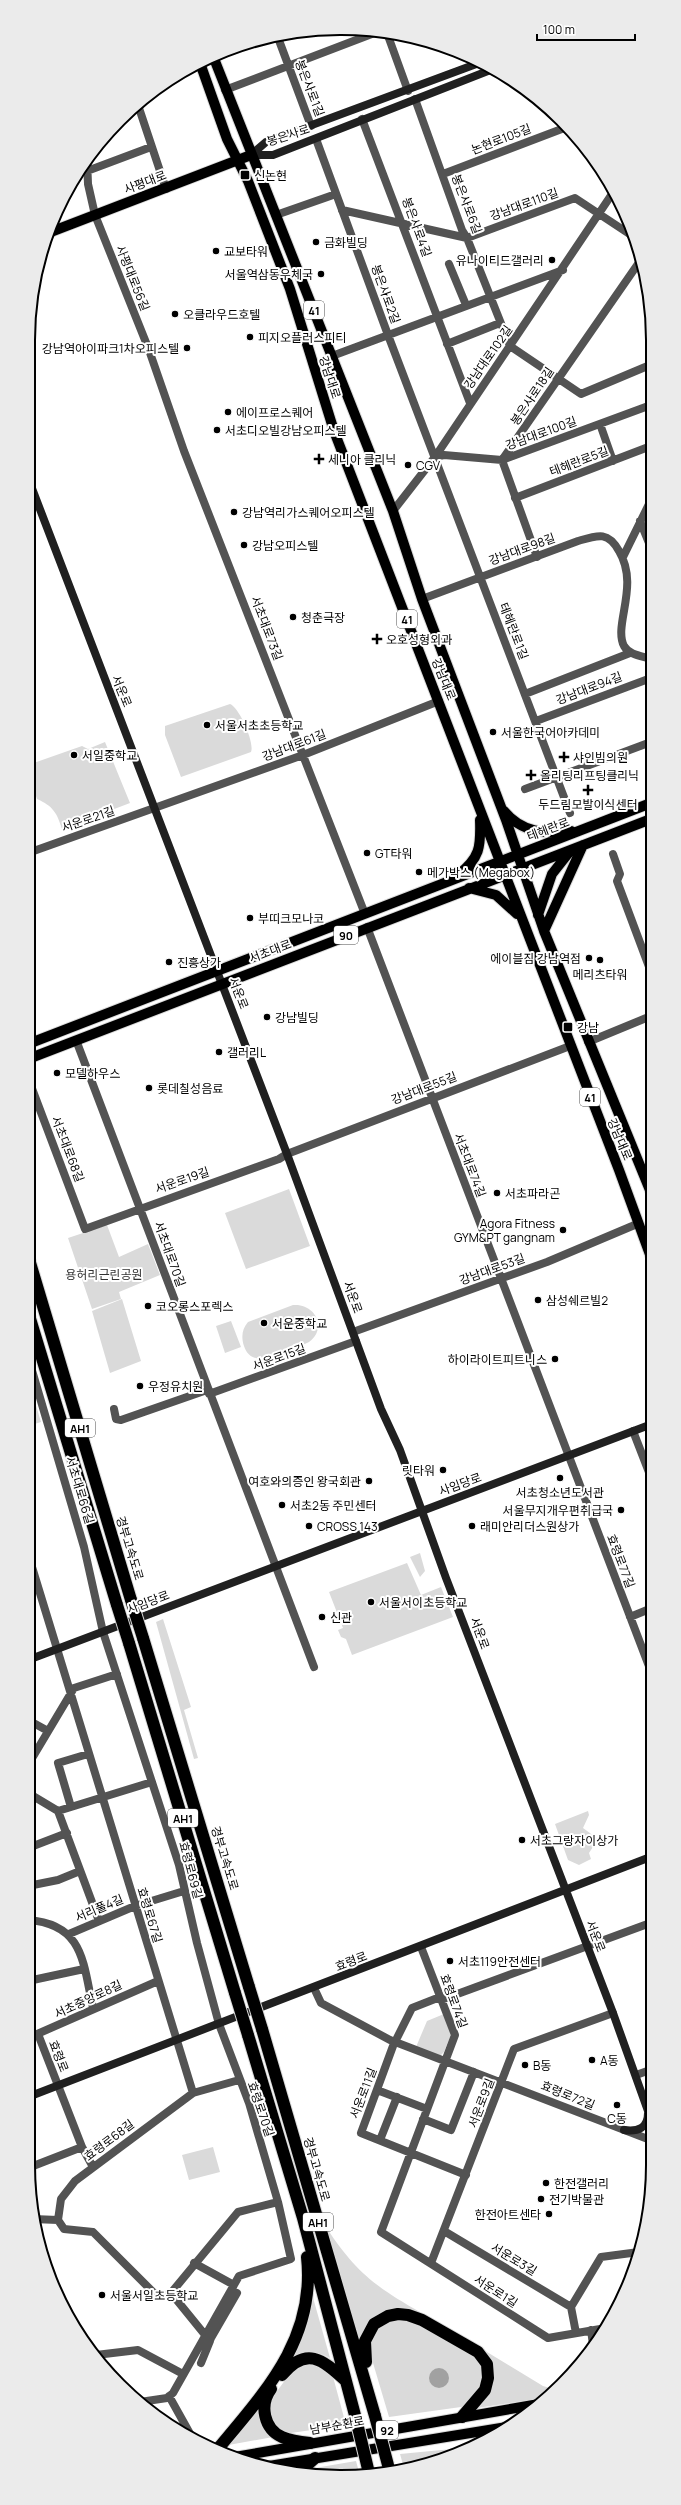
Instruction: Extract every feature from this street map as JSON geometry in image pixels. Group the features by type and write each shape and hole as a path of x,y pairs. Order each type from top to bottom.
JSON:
{"highway":[{"name":"경부고속도로","path":"35,1279 262,2029 372,2401 389,2466"},
{"name":"AH1","path":"35,1335 303,2218 368,2468"},
{"path":"221,2446 240,2424 286,2357 303,2320 309,2290 303,2218"},
{"path":"372,2401 364,2351 366,2336 374,2324 384,2318 398,2314 408,2315 478,2352 484,2360 488,2373 486,2386 462,2417"},
{"path":"310,2443 287,2439 271,2429 265,2414 268,2394 291,2364 306,2358 324,2363 345,2380"},
{"path":"304,2467 315,2458"}],"main road":[{"name":"강남대로","path":"215,62 392,511 422,599 501,806 544,931 646,1182"},
{"name":"봉은사로","path":"251,155 266,142 408,91 473,65"},
{"name":"강남대로","path":"202,69 236,161 248,181 280,263 334,431 439,701 521,920 619,1170 637,1224 646,1246"},
{"name":"봉은사로","path":"251,155 273,155 484,71"},
{"name":"사평대로","path":"56,230 166,189 251,155"},
{"name":"서운로","path":"35,496 287,1154 356,1341 613,2013 646,2104"},
{"name":"테헤란로","path":"499,862 646,805"},
{"path":"501,806 510,818 534,831 552,833 588,828"},
{"path":"450,881 472,864 476,858 480,845 480,811"},
{"name":"90","path":"522,869 646,821"},
{"path":"546,859 539,857 540,851 565,841 567,836"},
{"path":"544,931 583,845"},
{"path":"538,915 552,874 572,850"},
{"name":"서초대로","path":"35,1041 499,862"},
{"name":"서초대로","path":"35,1056 367,927 522,869"},
{"path":"469,888 496,896 509,906 521,920"},
{"name":"사임당로","path":"35,1658 646,1426"},
{"name":"효령로","path":"35,2094 422,1947 565,1889 646,1859"},
{"path":"624,2130 634,2131 642,2129 646,2122"},
{"name":"남부순환로","path":"245,2455 527,2406"},
{"name":"92","path":"281,2464 492,2429"}],"street":[{"path":"225,90 365,36"},
{"path":"390,40 408,91"},
{"name":"봉은사로1길","path":"279,41 311,126"},
{"name":"봉은사로6길","path":"415,99 462,230 467,238 510,346"},
{"path":"140,110 166,189"},
{"name":"봉은사로4길","path":"362,119 403,223 436,316 470,403"},
{"name":"논현로105길","path":"443,174 561,129"},
{"name":"봉은사로2길","path":"316,138 388,335 436,457"},
{"path":"87,171 151,147"},
{"name":"사평대로56길","path":"87,171 95,215 149,350"},
{"path":"276,215 336,194"},
{"name":"강남대로102길","path":"392,511 436,457 470,403 563,270 610,197"},
{"name":"강남대로110길","path":"467,238 575,198 626,233"},
{"path":"342,210 467,238"},
{"path":"449,264 466,305"},
{"name":"봉은사로18길","path":"502,460 637,265"},
{"path":"332,356 489,296 563,270"},
{"path":"448,344 500,323"},
{"path":"510,346 558,380 581,394 646,367"},
{"name":"서초대로73길","path":"149,350 184,451 365,914"},
{"name":"강남대로100길","path":"436,457 444,454 502,460 646,407"},
{"path":"600,424 613,461"},
{"name":"테헤란로5길","path":"515,498 646,448"},
{"name":"테헤란로1길","path":"436,457 570,813"},
{"path":"502,460 537,557"},
{"path":"646,510 623,557 629,588 621,632 624,646 630,653 646,658"},
{"path":"640,521 646,536"},
{"name":"강남대로98길","path":"422,599 596,536 608,537 612,540 623,557"},
{"path":"525,694 630,653"},
{"name":"강남대로94길","path":"536,721 646,680"},
{"name":"강남대로61길","path":"155,807 304,755 439,701"},
{"path":"525,789 646,744"},
{"name":"서운로21길","path":"35,850 155,807"},
{"path":"613,854 620,874 617,881 646,959"},
{"name":"서초대로74길","path":"367,927 468,1196 502,1278 568,1456"},
{"path":"588,1042 646,1018"},
{"name":"서초대로70길","path":"76,1040 208,1392 276,1566"},
{"name":"강남대로55길","path":"287,1154 570,1046"},
{"name":"서초대로68길","path":"35,1097 85,1229"},
{"name":"서운로19길","path":"85,1229 280,1159 287,1154"},
{"name":"강남대로53길","path":"353,1332 502,1278 637,1224"},
{"name":"서운로15길","path":"114,1409 116,1418 121,1420 356,1341"},
{"name":"서초대로66길","path":"35,1381 84,1547 103,1632"},
{"path":"633,1431 646,1465"},
{"name":"효령로77길","path":"568,1456 646,1658"},
{"path":"276,1566 314,1667"},
{"name":"효령로67길","path":"35,1588 70,1694 176,2040"},
{"path":"630,1617 646,1610"},
{"name":"효령로69길","path":"103,1632 152,1782 184,1891 219,2024"},
{"path":"35,1753 74,1688 117,1674"},
{"path":"35,1724 48,1731"},
{"path":"71,1807 58,1764 88,1754"},
{"path":"58,1811 152,1782"},
{"path":"35,1797 58,1811 99,1921"},
{"path":"35,1845 67,1833"},
{"path":"35,1885 58,1880 80,1871"},
{"name":"서리풀4길","path":"69,1934 135,1906 184,1891"},
{"name":"서리풀4길","path":"35,1921 57,1926 75,1940 84,1969 93,2008"},
{"name":"서운로11길","path":"466,2175 361,2133 396,2043 412,2008 588,1948 646,1925"},
{"name":"효령로74길","path":"381,2232 455,2035 422,1947"},
{"path":"35,1980 84,1969"},
{"name":"서초중앙로8길","path":"35,2035 93,2008 158,1981"},
{"name":"효령로72길","path":"314,1988 321,2003 396,2043 646,2138"},
{"name":"서운로9길","path":"431,2264 514,2049 613,2013"},
{"name":"효령로70길","path":"219,2024 248,2103 278,2202 291,2259 239,2276 234,2285"},
{"name":"효령로","path":"38,2034 57,2086"},
{"path":"176,2040 192,2092"},
{"path":"423,2119 451,2130 474,2072"},
{"path":"636,2076 646,2072"},
{"name":"효령로68길","path":"58,2220 61,2199 75,2181 192,2092 239,2080"},
{"path":"57,2086 82,2147 94,2167"},
{"path":"377,2090 427,2109"},
{"path":"380,2140 397,2097"},
{"path":"35,2165 82,2147"},
{"path":"40,2219 58,2220 64,2229 94,2232 157,2296 161,2297 171,2293 194,2263 238,2212 278,2202"},
{"name":"서운로3길","path":"444,2231 571,2307"},
{"name":"서운로1길","path":"381,2232 548,2338 598,2329"},
{"path":"576,2333 571,2307 601,2257 633,2253"},
{"path":"147,2401 169,2396 234,2285 194,2263"},
{"path":"171,2293 205,2336 210,2341 201,2363 211,2338 237,2293"},
{"path":"591,2330 592,2337"},
{"path":"102,2354 138,2350 183,2374"},
{"path":"169,2396 187,2428"}],"green space":[{"path":"230,704 242,718 251,741 251,752 181,777 165,735 165,726"},
{"path":"105,742 130,803 62,829 51,807 37,799 35,793 35,763 82,746 88,749"},
{"path":"289,1189 310,1246 246,1269 225,1213"},
{"name":"용허리근린공원","path":"107,1225 119,1257 148,1244 160,1275 119,1292 121,1299 92,1309 68,1238"},
{"path":"122,1299 141,1361 110,1373 92,1311"},
{"path":"293,1305 301,1305 313,1312 318,1324 318,1330 315,1336 309,1342 274,1357 264,1359 256,1358 249,1354 244,1346 242,1336 244,1327 248,1322"},
{"path":"231,1321 241,1347 225,1353 216,1326"},
{"path":"35,1402 41,1422 35,1424"},
{"path":"420,1553 425,1571 420,1577 410,1557"},
{"path":"407,1563 421,1595 441,1587 453,1617 352,1655 346,1639 341,1637 338,1630 343,1628 329,1592"},
{"path":"163,1619 191,1707 184,1710 198,1758 194,1759 156,1622"},
{"path":"588,1811 589,1815 583,1828 598,1839 589,1853 591,1859 579,1865 568,1860 555,1824"},
{"path":"444,2014 451,2034 444,2052 440,2056 416,2047 427,2021"},
{"path":"213,2147 220,2172 189,2180 182,2155"},
{"path":"326,2227 346,2255 367,2276 390,2294 420,2312 401,2310 359,2342"},
{"path":"312,2294 330,2358 319,2353 308,2352 298,2355 288,2361 303,2335"},
{"path":"406,2317 481,2360 484,2381 466,2405 461,2407 389,2417 368,2346 370,2339 377,2329 387,2323"},
{"path":"482,2349 543,2386 549,2388 536,2399 477,2408 486,2397"},
{"path":"309,2360 332,2373 346,2425 284,2434 270,2417 272,2398 294,2368"},
{"path":"264,2396 273,2437 223,2446"},
{"path":"452,2449 420,2460 403,2463 400,2454"},
{"path":"356,2461 358,2469 340,2470 313,2468"}],"shaded area":[{"path":"439,2368 446,2371 449,2378 446,2385 439,2388 432,2385 429,2378 432,2371"}],"place":[{"name":"신논현","path":"245,175"},
{"name":"금화빌딩","path":"316,242"},
{"name":"교보타워","path":"216,251"},
{"name":"유나이티드갤러리","path":"552,260"},
{"name":"서울역삼동우체국","path":"321,274"},
{"name":"오클라우드호텔","path":"175,314"},
{"name":"피지오플러스피티","path":"250,337"},
{"name":"강남역아이파크1차오피스텔","path":"187,348"},
{"name":"에이프로스퀘어","path":"228,412"},
{"name":"서초디오빌강남오피스텔","path":"217,430"},
{"name":"세니아 클리닉","path":"319,459"},
{"name":"CGV","path":"408,465"},
{"name":"강남역리가스퀘어오피스텔","path":"234,512"},
{"name":"강남오피스텔","path":"244,545"},
{"name":"청춘극장","path":"293,617"},
{"name":"오호성형외과","path":"377,639"},
{"name":"서울서초초등학교","path":"207,725"},
{"name":"서울한국어아카데미","path":"493,732"},
{"name":"서일중학교","path":"74,755"},
{"name":"샤인빔의원","path":"564,757"},
{"name":"올리팅리프팅클리닉","path":"531,775"},
{"name":"두드림모발이식센터","path":"588,790"},
{"name":"GT타워","path":"367,853"},
{"name":"메가박스 (Megabox)","path":"419,872"},
{"name":"부띠크모나코","path":"250,918"},
{"name":"에이블짐 강남역점","path":"589,958"},
{"name":"메리츠타워","path":"600,960"},
{"name":"진흥상가","path":"169,962"},
{"name":"강남빌딩","path":"267,1017"},
{"name":"강남","path":"568,1027"},
{"name":"갤러리L","path":"219,1052"},
{"name":"모델하우스","path":"57,1073"},
{"name":"롯데칠성음료","path":"149,1088"},
{"name":"서초파라곤","path":"497,1193"},
{"name":"Agora Fitness GYM&PT gangnam","path":"563,1230"},
{"name":"삼성쉐르빌2","path":"538,1300"},
{"name":"코오롱스포렉스","path":"148,1306"},
{"name":"서운중학교","path":"264,1323"},
{"name":"하이라이트피트니스","path":"555,1359"},
{"name":"우정유치원","path":"140,1386"},
{"name":"릿타워","path":"443,1470"},
{"name":"서초청소년도서관","path":"560,1478"},
{"name":"여호와의증인 왕국회관","path":"369,1481"},
{"name":"서초2동 주민센터","path":"282,1505"},
{"name":"서울무지개우편취급국","path":"621,1510"},
{"name":"CROSS 143","path":"309,1526"},
{"name":"래미안리더스원상가","path":"472,1526"},
{"name":"서울서이초등학교","path":"371,1602"},
{"name":"신관","path":"322,1617"},
{"name":"서초그랑자이상가","path":"522,1840"},
{"name":"서초119안전센터","path":"450,1961"},
{"name":"A동","path":"592,2060"},
{"name":"B동","path":"525,2065"},
{"name":"C동","path":"617,2105"},
{"name":"한전갤러리","path":"546,2183"},
{"name":"전기박물관","path":"541,2199"},
{"name":"한전아트센타","path":"549,2214"},
{"name":"서울서일초등학교","path":"102,2295"}]}
